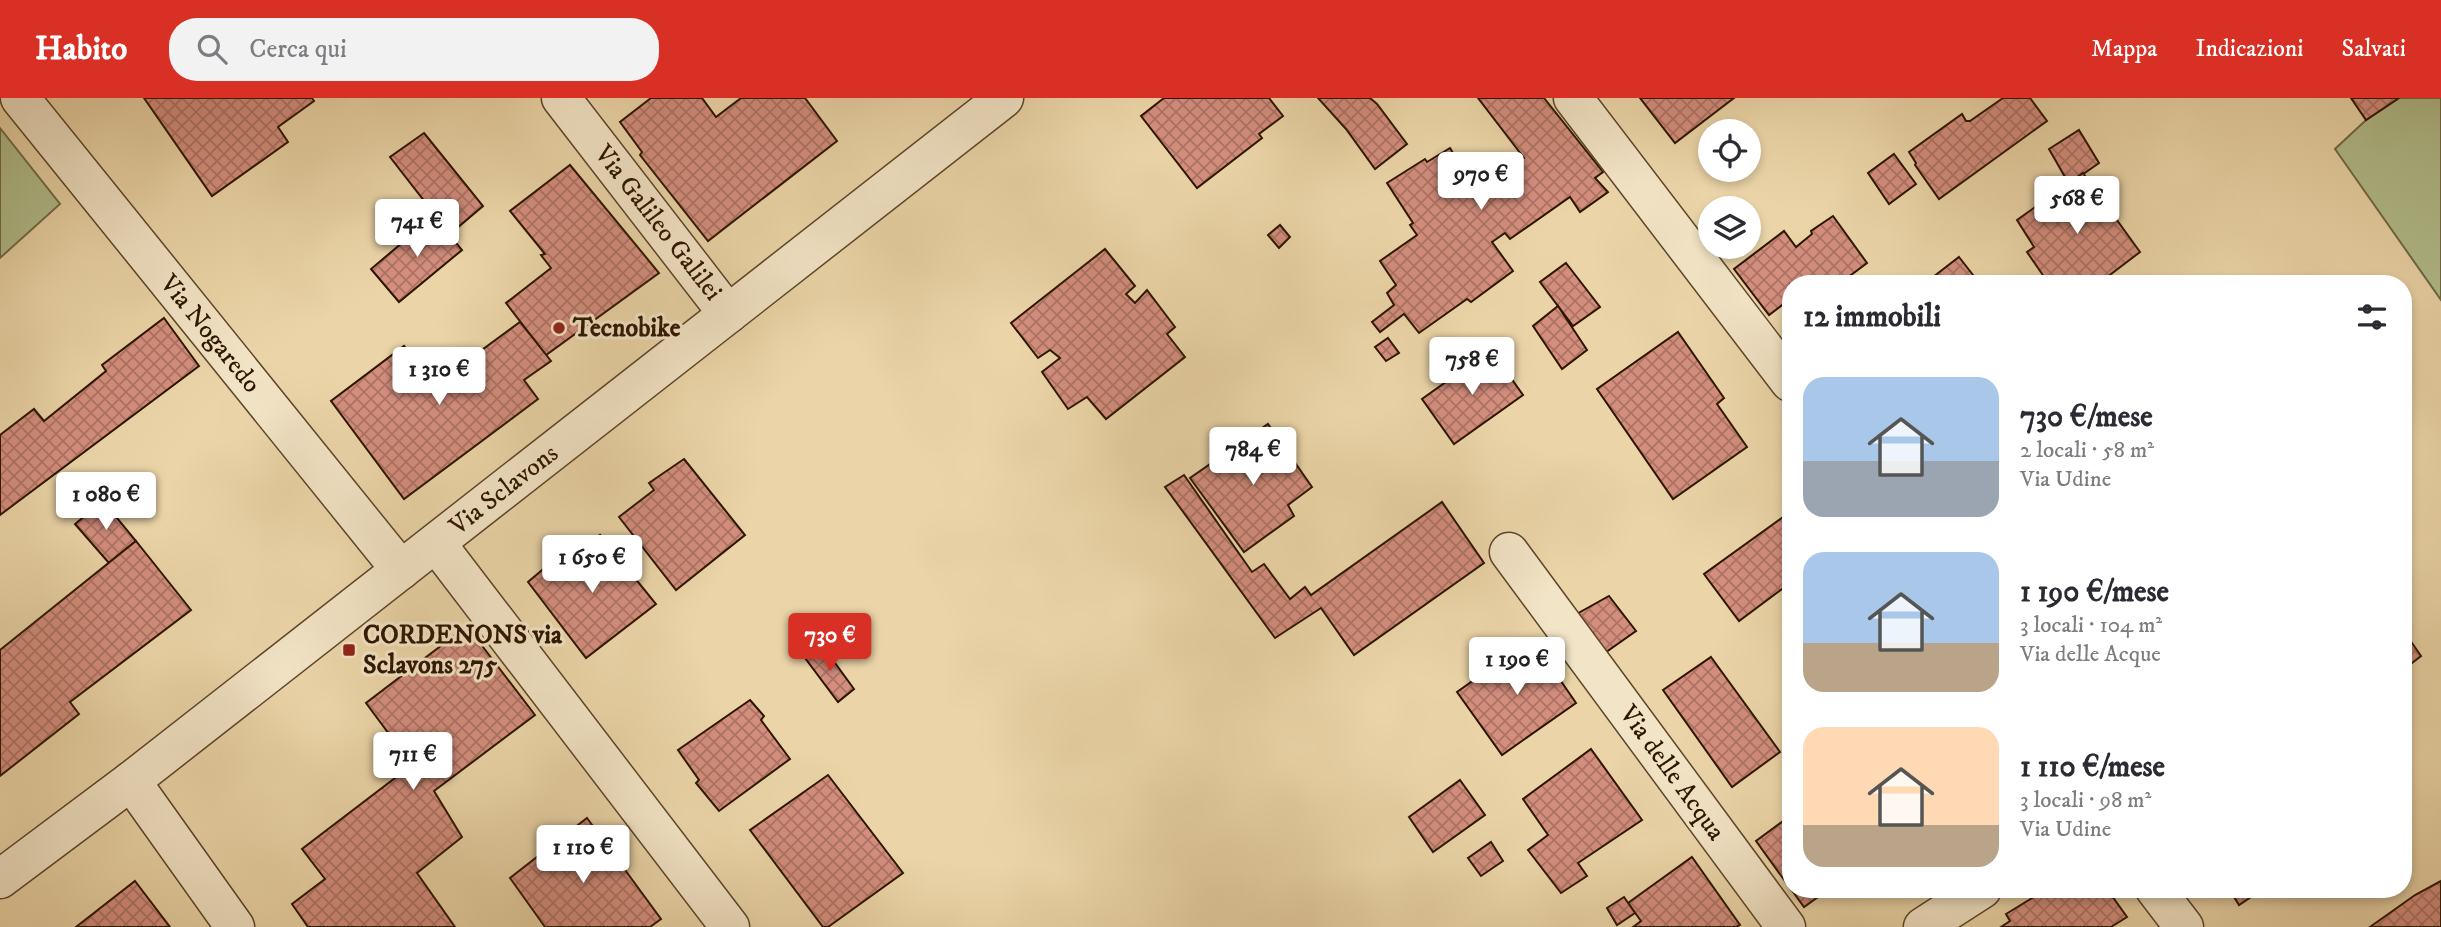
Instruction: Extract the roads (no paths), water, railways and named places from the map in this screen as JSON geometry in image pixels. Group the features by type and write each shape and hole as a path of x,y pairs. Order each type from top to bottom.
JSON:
{"street":[{"name":"Via Nogaredo","path":"20,98 401,570"},
{"name":"Via Galileo Galilei","path":"561,98 728,314"},
{"name":"Via Sclavons","path":"0,878 131,781 1004,98"},
{"path":"1573,98 1782,372"},
{"path":"436,543 730,927"},
{"name":"Via delle Acqua","path":"1509,552 1786,927"},
{"path":"131,781 235,927"},
{"path":"1923,927 1968,898"},
{"path":"2162,898 2184,927"}],"place":[{"name":"Tecnobike","path":"559,328"},
{"name":"CORDENONS via Sclavons 275","path":"349,650"}]}
